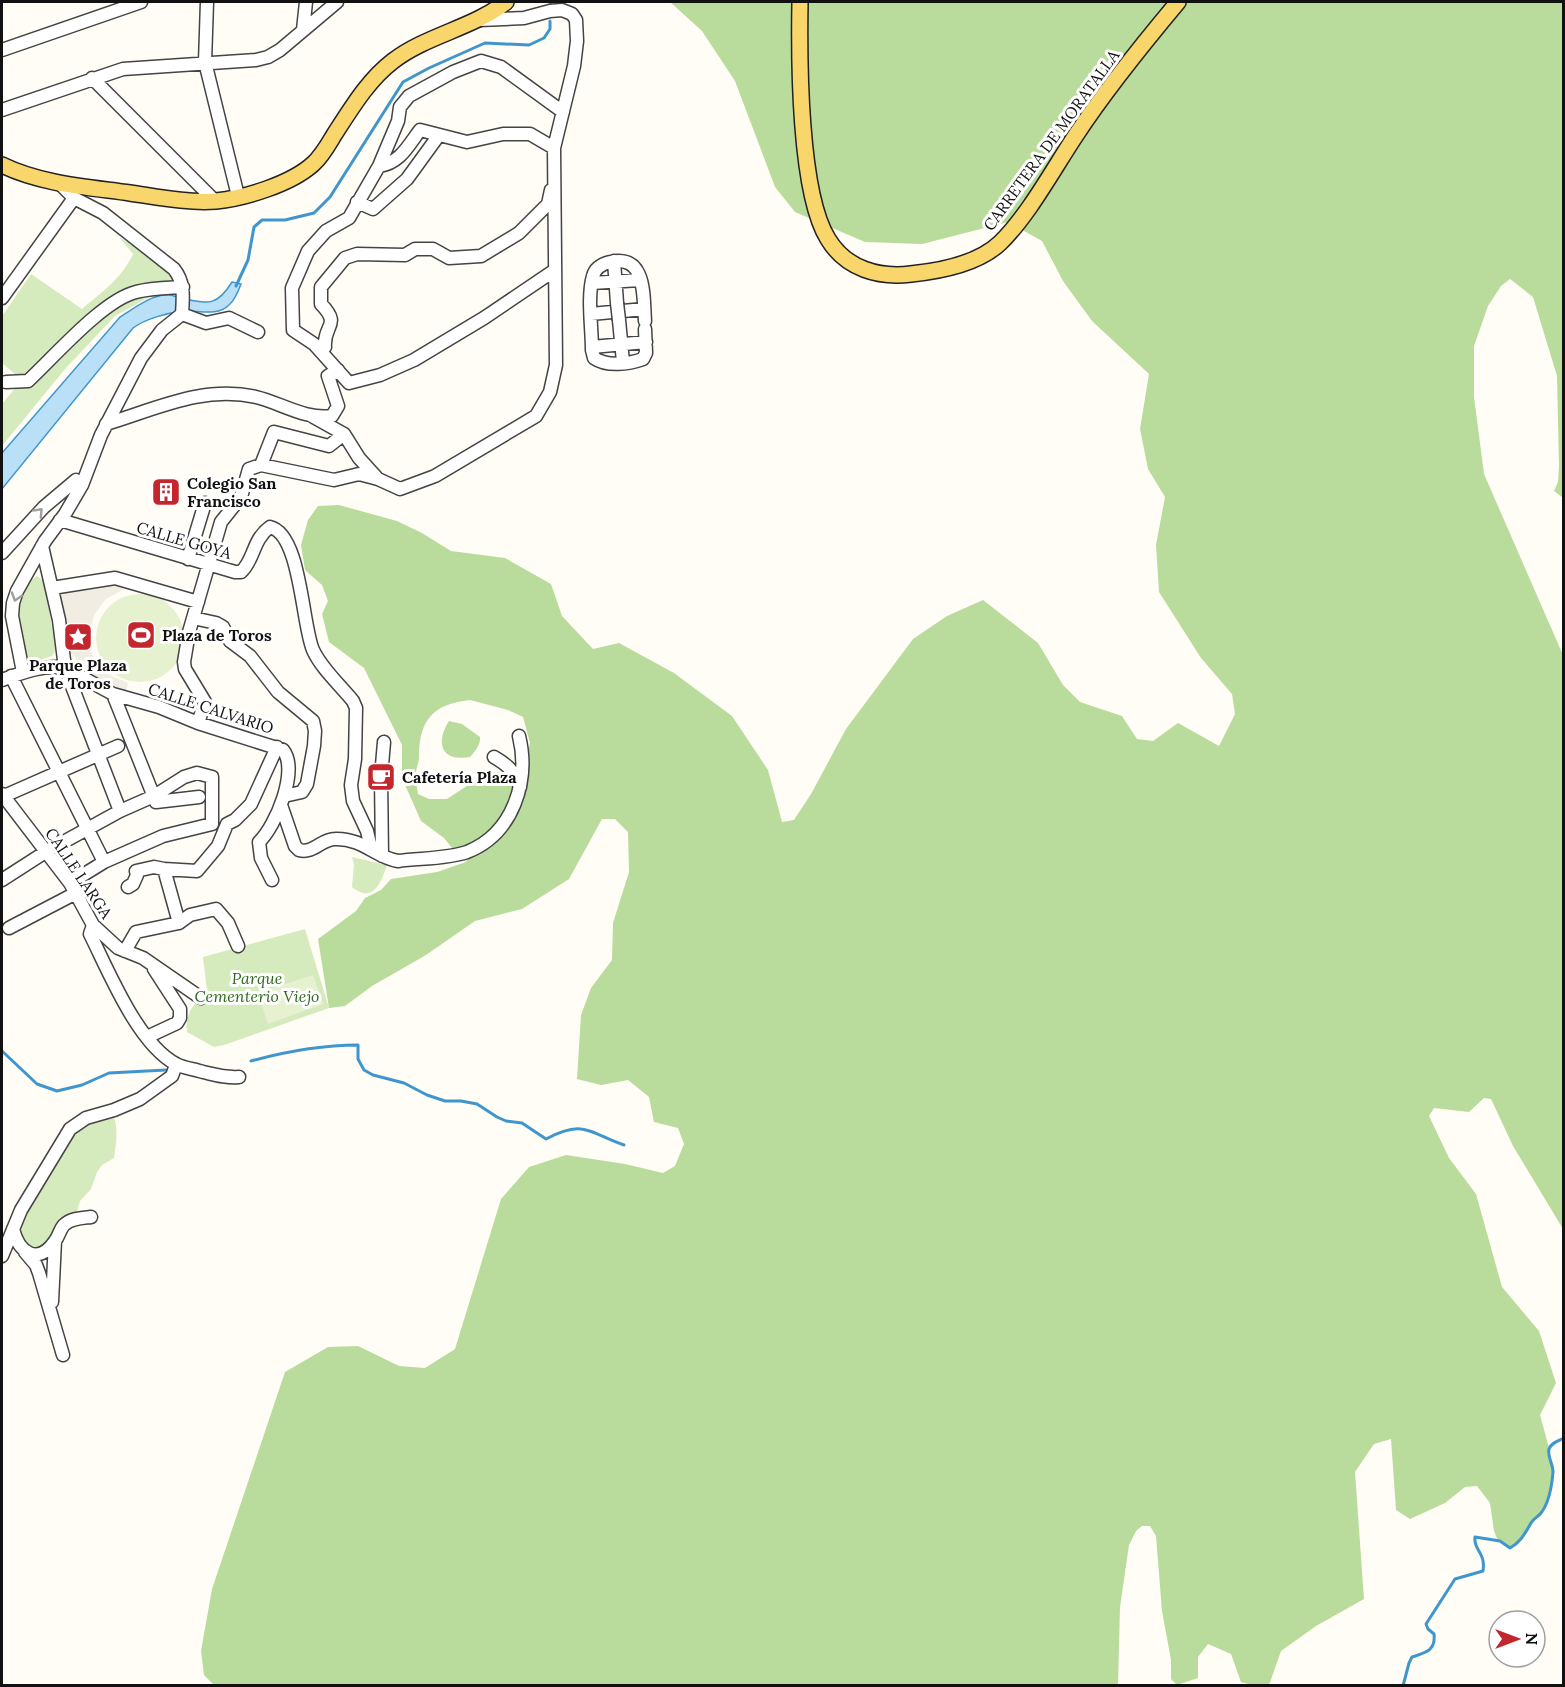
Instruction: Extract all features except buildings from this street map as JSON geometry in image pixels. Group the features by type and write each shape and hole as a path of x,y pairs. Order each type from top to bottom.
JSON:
{"main road":[{"path":"2,165 20,173 58,182 78,192 181,200 215,201 282,182 303,171 321,155 357,100 380,72 410,50 506,2"},
{"name":"CARRETERA DE MORATALLA","path":"800,2 805,130 811,184 818,218 828,240 847,260 875,274 891,276 917,274 962,263 998,245 1019,221 1104,93 1178,2"}],"street":[{"path":"2,50 141,2"},
{"path":"207,2 205,62 238,196"},
{"path":"303,30 306,2"},
{"path":"2,110 112,71 135,67 256,60 268,57 280,50 337,2"},
{"path":"198,723 205,702 188,676 184,662 193,618 221,522 241,497 249,469 261,465 334,480 359,474 378,479 400,489 435,476 536,416 550,392 556,365 554,148 574,66 577,41 576,20 572,14 562,10 524,18 472,21"},
{"path":"555,270 484,318 414,360 380,375 349,383 314,344 293,330 292,288 308,251 326,231 349,218 379,166 398,121 400,107 404,100 426,86 475,63 487,62 501,67 563,112"},
{"path":"92,78 215,201"},
{"path":"379,166 390,164 402,155 420,130 467,142 503,134 530,134 554,148"},
{"path":"357,202 373,209 407,179 439,135"},
{"path":"321,352 325,347 324,340 332,321 330,314 321,304 321,287 345,258 357,254 405,255 415,249 433,249 448,258 481,256 519,233 548,204 555,177"},
{"path":"2,298 78,192 87,204 103,213 180,276 183,293 182,313 150,344 106,424 82,484 42,546 17,591 13,603 12,676 104,862"},
{"path":"87,204 97,201 100,192"},
{"path":"100,192 103,213"},
{"path":"614,261 623,362"},
{"path":"614,261 627,262 637,269 640,279 646,353 643,359 601,363 594,358 592,347 592,283 596,268 614,261"},
{"path":"592,283 640,279"},
{"path":"4,382 28,381 91,320 107,307 134,292 183,293"},
{"path":"182,313 206,323 229,318 258,332"},
{"path":"591,314 645,325"},
{"path":"592,347 621,344 645,325"},
{"path":"310,415 325,417 335,413 338,406 328,376 338,370"},
{"path":"106,424 172,401 216,393 256,397 310,415 344,434 359,458 378,479"},
{"path":"261,465 274,432 329,446 344,434"},
{"path":"2,553 44,507 76,480 82,484"},
{"path":"188,559 205,503"},
{"name":"CALLE GOYA","path":"60,520 188,559 242,572 264,531 270,526 276,528 283,537 296,568 305,606 307,630 313,650 356,708 356,759 351,785 353,801 367,831 371,848"},
{"path":"42,546 52,588 65,668 120,811"},
{"path":"52,588 115,578 198,602"},
{"path":"193,618 223,627 230,641 250,656 278,692 313,721 314,746 307,784 302,792 282,801 260,842 261,858 272,880"},
{"path":"50,667 58,658 62,644"},
{"path":"12,676 50,667 65,668"},
{"name":"CALLE CALVARIO","path":"65,668 113,694 159,707 198,723 283,750 287,760 288,775 282,801"},
{"path":"113,694 156,802 199,797"},
{"path":"282,801 295,846 299,850 311,850 325,841 334,839 360,843 382,856 398,861 454,856 476,848 494,834 515,804 524,769 519,736"},
{"path":"382,856 381,777 384,742"},
{"path":"3,795 118,746"},
{"path":"128,887 133,884 137,875 136,871 153,867 197,871 218,846 227,824 235,820 251,804 277,747"},
{"path":"494,757 510,767 516,775 520,789"},
{"path":"2,880 47,851 120,811 154,796 184,777 197,773 212,777 212,824 163,836 104,862 73,888 9,928"},
{"name":"CALLE LARGA","path":"3,795 73,888 93,925 118,948 143,958 201,998"},
{"path":"164,869 179,923"},
{"path":"125,951 136,932 179,923 190,915 216,909 228,923 238,946"},
{"path":"93,925 90,934 119,992 155,1048 176,1065 226,1078 239,1077"},
{"path":"147,1036 177,1023 180,1018 180,1009 152,965"},
{"path":"2,1256 33,1189 70,1129 86,1118 140,1099 172,1076 176,1065"},
{"path":"25,1252 32,1254 45,1251 56,1241 65,1224 75,1219 91,1217"},
{"path":"13,1229 19,1247 36,1265 54,1318 63,1355"},
{"path":"54,1318 52,1301 56,1241"}],"green space":[{"path":"670,2 1563,2 1563,525 1562,497 1554,491 1558,482 1559,466 1557,376 1533,297 1510,279 1501,286 1488,306 1474,346 1474,397 1484,474 1563,655 1563,1229 1513,1146 1491,1099 1484,1098 1469,1112 1434,1108 1429,1116 1449,1158 1476,1194 1502,1287 1539,1331 1556,1383 1540,1415 1549,1448 1553,1476 1547,1504 1542,1513 1532,1521 1520,1540 1510,1548 1498,1541 1494,1531 1490,1503 1477,1486 1465,1487 1445,1503 1410,1519 1396,1510 1391,1439 1374,1444 1355,1472 1364,1599 1316,1626 1281,1651 1269,1685 1252,1685 1241,1682 1231,1654 1208,1644 1198,1657 1198,1678 1177,1685 1171,1679 1171,1660 1162,1611 1156,1536 1150,1526 1142,1526 1136,1531 1129,1545 1120,1607 1118,1685 215,1686 204,1675 201,1651 212,1589 285,1372 328,1347 358,1346 399,1366 425,1368 455,1349 501,1199 529,1167 566,1155 625,1164 663,1173 675,1166 684,1144 678,1128 654,1122 649,1097 628,1080 601,1085 577,1079 581,1015 591,988 612,960 613,923 629,872 628,832 615,819 602,819 569,879 522,909 475,921 426,955 372,986 345,1006 329,1008 318,939 356,911 365,898 381,890 391,879 437,872 466,862 468,857 466,852 453,849 444,838 421,821 402,778 402,745 364,668 329,642 322,614 328,601 322,585 305,570 301,545 308,520 318,506 339,505 397,521 451,551 505,558 551,584 562,616 593,649 619,643 674,673 732,716 768,770 782,822 794,820 811,794 846,729 913,639 947,616 983,600 1038,643 1063,685 1080,702 1122,716 1137,739 1153,741 1178,723 1219,746 1235,714 1232,694 1201,658 1159,592 1156,545 1165,497 1148,469 1140,429 1149,374 1092,321 1063,281 1042,241 1008,222 922,244 865,242 795,212 775,187 735,81 702,31","holes":["470,700 508,710 523,717 530,743 520,788 503,772 488,772 447,799 429,799 418,794 416,774 420,744 422,733 431,716 447,705"]},
{"path":"119,237 159,264 172,277 176,285 115,316 65,369 2,446 2,404 22,380 2,363 2,316 31,274 82,309 117,277 133,254"},
{"path":"37,576 44,581 56,649 52,656 31,663 25,658 19,625 19,603 28,584"},
{"path":"140,594 157,597 171,607 181,621 184,638 181,655 171,669 157,679 140,682 123,679 109,669 99,655 96,638 99,621 109,607 123,597"},
{"path":"449,721 462,724 480,737 479,745 470,757 453,757 443,749 442,737"},
{"path":"352,857 387,865 379,884 371,892 359,892 352,887 354,864"},
{"name":"Parque Cementerio Viejo","path":"305,929 329,1008 214,1047 187,1032 189,1014 194,1004 207,991 203,957"},
{"path":"313,975 323,1004 268,1024 258,993"},
{"path":"113,1115 116,1131 114,1158 102,1165 97,1172 91,1189 80,1201 76,1215 61,1220 49,1242 38,1249 26,1248 18,1229 21,1220 67,1142 75,1133 92,1122"}],"shaded area":[{"name":"Parque Plaza de Toros","path":"110,583 124,589 106,599 94,615 87,643 100,671 128,683 126,692 107,686 83,672 75,657 70,653 58,591"}],"water":[{"path":"232,282 241,284 233,301 224,309 213,312 170,313 150,319 133,328 2,489 2,453 120,317 142,303 160,296 170,295 210,302 221,296"}],"waterway":[{"path":"236,286 248,260 254,227 262,220 285,220 314,213 330,197 403,82 485,43 529,45 544,38 550,29 550,21"},
{"path":"251,1061 304,1050 358,1045 358,1059 364,1070 373,1075 404,1083 445,1101 477,1104 506,1121 522,1123 546,1139 558,1133 577,1129 593,1132 624,1145"},
{"path":"2,1051 37,1084 57,1091 82,1085 109,1073 166,1070"},
{"path":"1403,1686 1412,1657 1429,1650 1433,1644 1434,1634 1426,1624 1455,1579 1483,1571 1483,1560 1475,1537 1500,1541 1510,1548 1520,1540 1532,1521 1544,1509 1550,1493 1553,1472 1549,1449 1564,1438"}],"place":[{"name":"Colegio San Francisco","path":"166,492"},
{"name":"Plaza de Toros","path":"141,635"},
{"name":"Parque Plaza de Toros","path":"78,637"},
{"name":"Cafetería Plaza","path":"381,777"}]}
